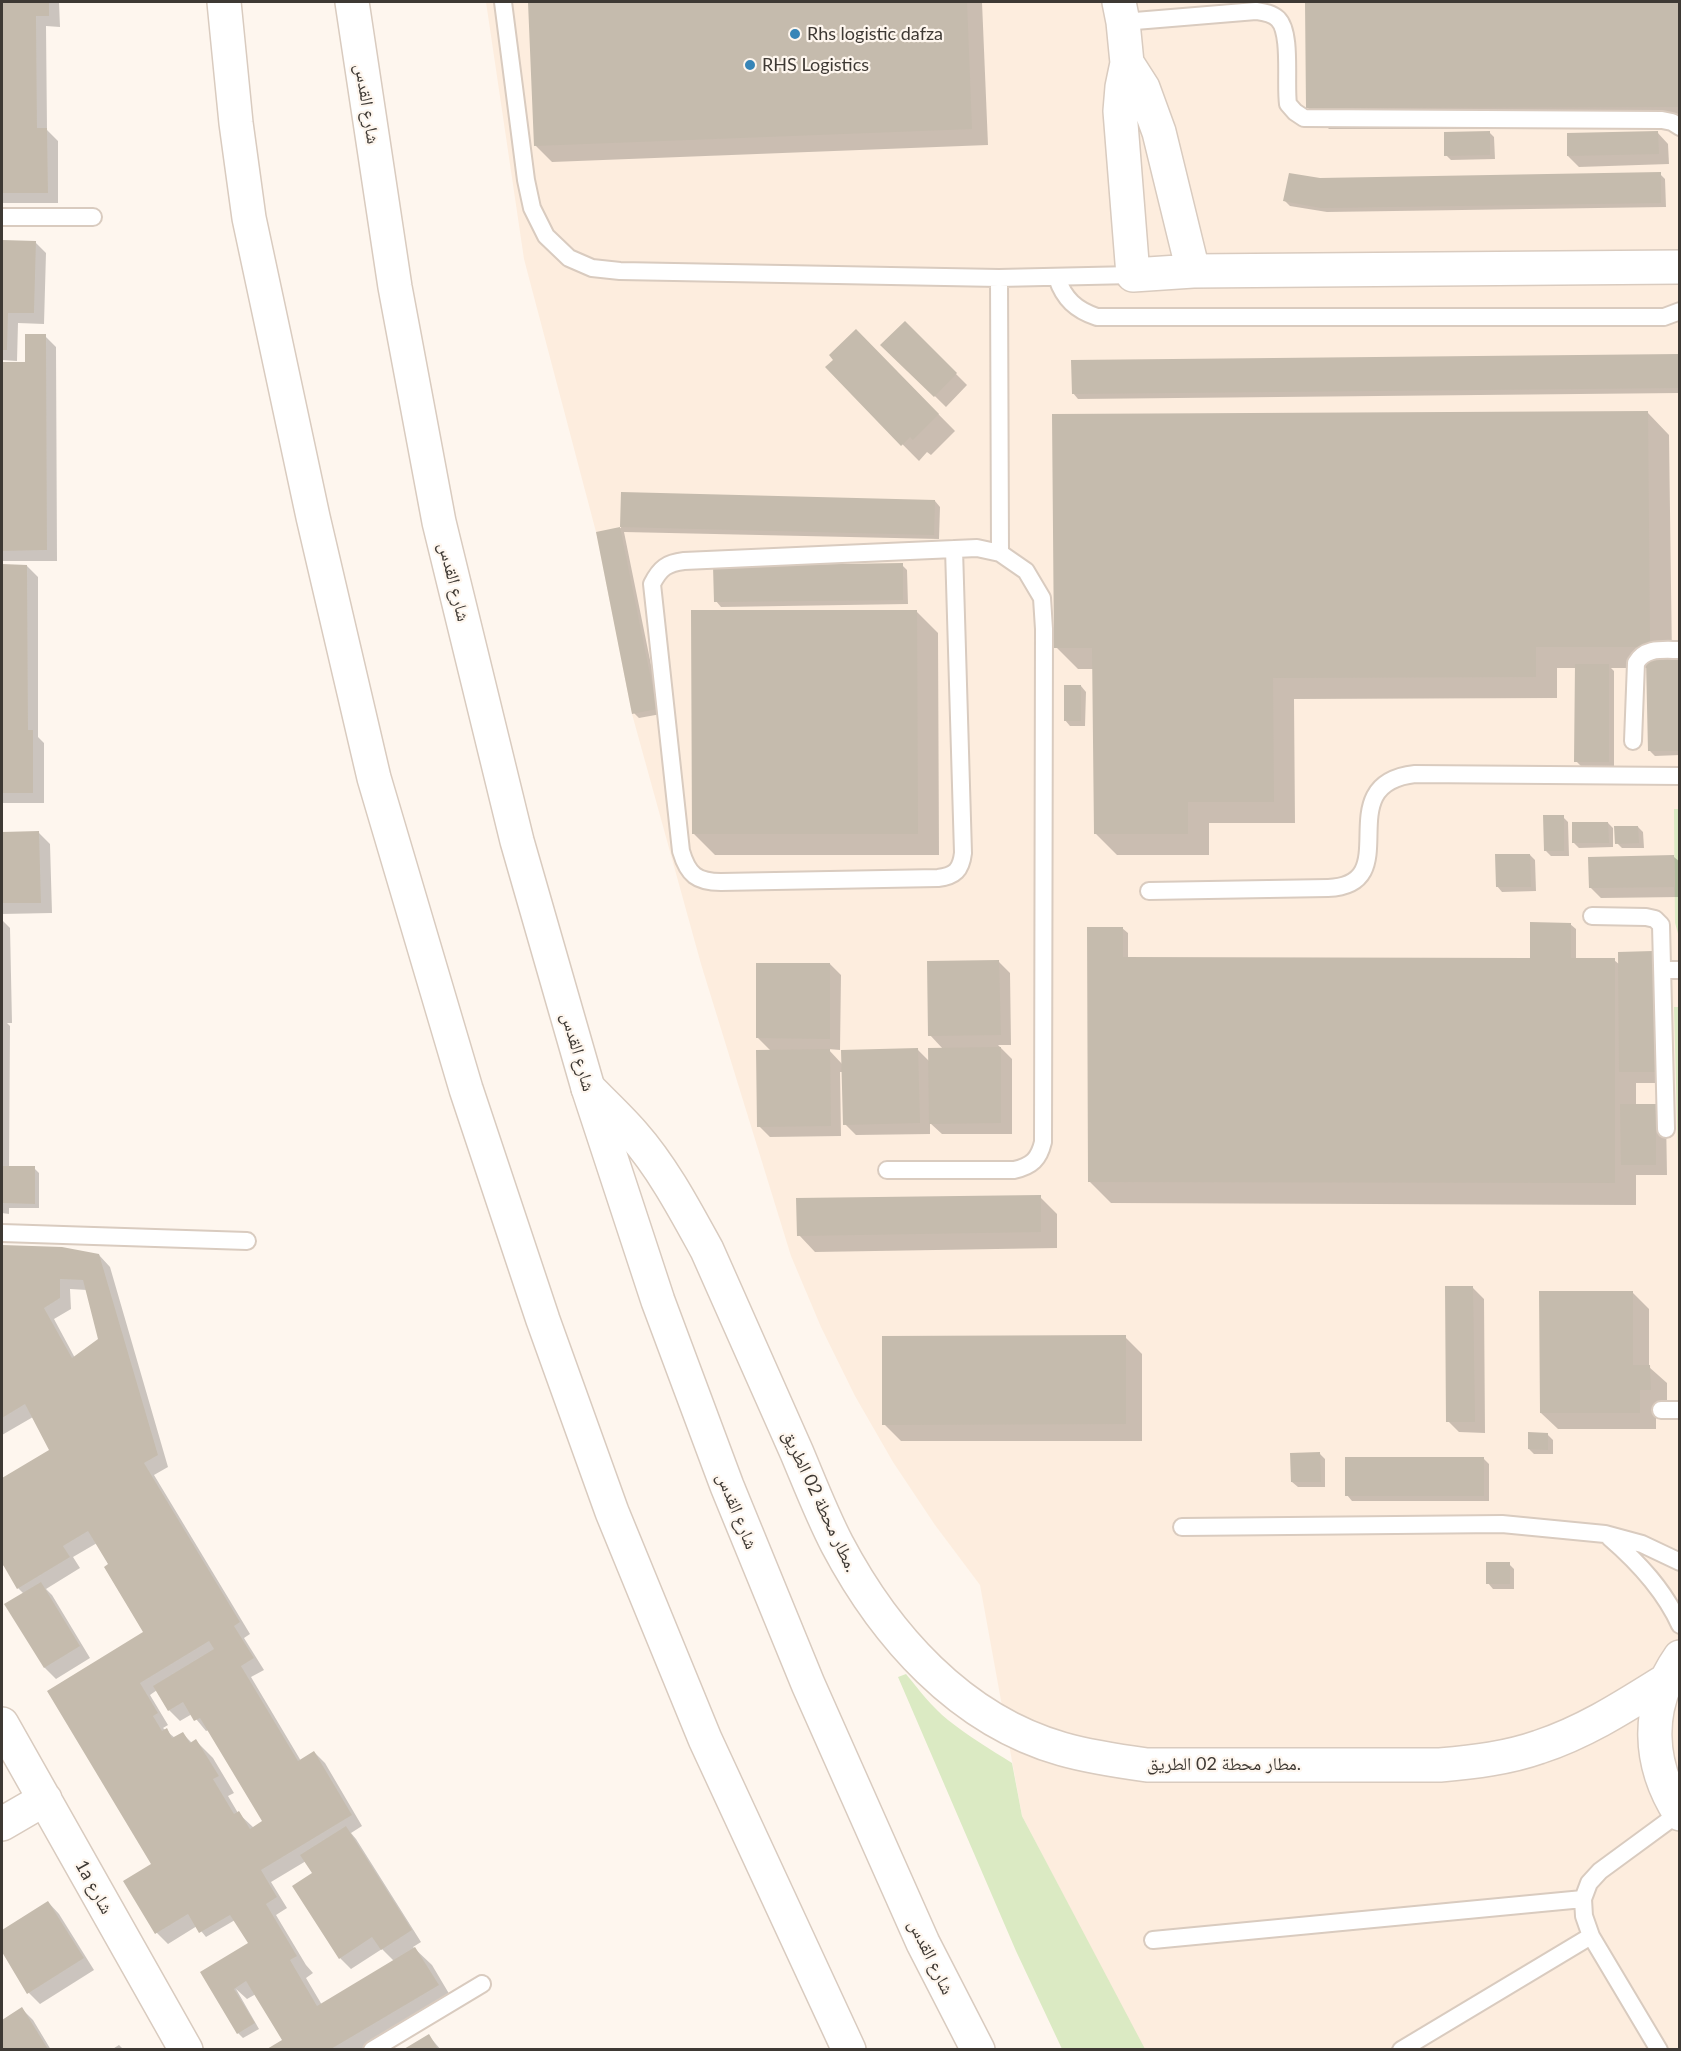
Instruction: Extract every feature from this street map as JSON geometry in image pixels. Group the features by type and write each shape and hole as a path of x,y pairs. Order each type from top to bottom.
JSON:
{"main road":[{"path":"224,2 236,123 249,218 313,517 374,778 466,1089 543,1320 612,1512 705,1739 849,2049"},
{"name":"شارع القدس","path":"352,2 395,287 439,522 517,841 588,1088 658,1301 727,1486 808,1684 923,1943 978,2049"},
{"path":"1121,12 1127,63 1120,111 1133,275 1193,272 1680,267"},
{"path":"1127,63 1143,88 1157,124 1193,272"},
{"name":"مطار محطة 02 الطريق.","path":"588,1088 633,1134 660,1169 685,1209 707,1250 837,1543 883,1620 912,1653 951,1690 1018,1732 1060,1749 1103,1759 1147,1765 1440,1765 1484,1760 1538,1748 1597,1723 1672,1669"},
{"path":"1672,1669 1656,1717 1654,1735 1657,1763 1665,1790 1679,1814"},
{"name":"1a شارع","path":"2,1724 186,2049"},
{"path":"2,1824 45,1799"}],"lane":[{"path":"503,2 526,180 532,208 546,236 569,258 592,268 620,271 999,278 1133,275"},
{"path":"1121,12 1256,11 1268,13 1278,19 1284,30 1288,104 1304,118 1662,120 1680,127"},
{"path":"2,217 93,217"},
{"path":"999,278 1000,553"},
{"path":"1057,278 1061,291 1071,303 1083,312 1097,317 1664,317 1680,311"},
{"path":"887,1170 1014,1170 1028,1167 1040,1156 1043,1142 1044,629 1042,598 1026,571 1000,553 977,548 954,549 684,561 670,563 659,571 652,584 681,851 685,865 694,876 706,882 938,878 951,876 961,866 963,853 954,549"},
{"path":"1633,741 1635,663 1645,652 1680,650"},
{"path":"1149,891 1341,888 1352,883 1367,865 1369,811 1372,799 1389,781 1401,776 1415,774 1680,776"},
{"path":"1592,916 1646,917 1655,919 1661,925 1671,970 1666,1129"},
{"path":"2,1233 247,1241"},
{"path":"1661,1410 1680,1410"},
{"path":"1182,1527 1502,1524 1605,1534 1642,1544 1680,1562"},
{"path":"1605,1534 1632,1556 1655,1583 1680,1625"},
{"path":"1659,2049 1591,1936 1584,1916 1583,1899 1589,1883 1600,1870 1679,1814"},
{"path":"1153,1940 1583,1899"},
{"path":"1401,2049 1591,1936"},
{"path":"372,2049 482,1984"}],"shaded area":[{"path":"486,2 1679,2 1679,2049 1145,2050 1139,2040 1022,1816 980,1585 935,1525 893,1462 855,1396 821,1327 791,1256 701,964 632,714 596,532 524,259"}],"green space":[{"path":"1674,809 1680,809 1679,937 1675,923"},
{"path":"1674,1007 1680,1007 1679,1195"},
{"path":"906,1674 948,1720 1012,1763 1022,1816 1145,2049 1062,2049 1016,1951 898,1677"}],"building":[{"path":"2,2 49,2 49,16 36,16 37,128 47,128 48,193 2,193"},
{"name":"RHS Logistics","path":"528,2 967,2 972,129 534,146"},
{"path":"1305,2 1680,2 1680,107 1306,108"},
{"path":"1490,131 1490,155 1444,156 1444,132"},
{"path":"1658,131 1659,154 1567,156 1567,133"},
{"path":"1661,172 1661,203 1321,208 1283,201 1289,173 1320,178"},
{"path":"2,240 36,241 34,313 8,313 7,350 2,350"},
{"path":"905,321 957,373 934,397 880,345"},
{"path":"856,329 939,414 913,440 910,437 901,446 825,367 833,360 829,355"},
{"path":"25,334 46,334 47,550 2,551 2,362 25,362"},
{"path":"1680,354 1680,388 1072,394 1071,360"},
{"path":"1648,411 1650,647 1536,647 1536,677 1273,678 1274,802 1188,802 1188,834 1094,834 1092,648 1054,648 1052,414"},
{"path":"621,492 935,500 934,535 620,527"},
{"path":"620,527 657,709 632,714 596,532"},
{"path":"903,563 903,600 714,602 713,566"},
{"path":"2,564 27,565 28,730 33,730 33,793 2,793"},
{"path":"691,610 917,610 918,834 692,834"},
{"path":"1678,659 1680,751 1648,751 1646,660"},
{"path":"1575,664 1609,664 1609,762 1574,762"},
{"path":"1064,685 1081,685 1081,721 1064,721"},
{"path":"1543,815 1564,815 1564,851 1544,851"},
{"path":"1572,822 1608,822 1609,843 1572,843"},
{"path":"1614,826 1638,826 1639,843 1615,844"},
{"path":"39,831 41,903 2,903 2,832"},
{"path":"1495,854 1530,854 1531,887 1496,887"},
{"path":"1674,855 1675,887 1589,888 1588,857"},
{"path":"1530,922 1571,923 1571,958 1615,958 1615,1183 1088,1182 1087,927 1123,927 1123,957 1530,958"},
{"path":"1653,951 1655,1072 1619,1072 1618,952"},
{"path":"999,960 1001,1035 928,1036 927,961"},
{"path":"756,963 830,963 830,1039 756,1038"},
{"path":"1001,1047 1001,1123 929,1124 928,1048"},
{"path":"918,1048 920,1123 843,1125 841,1050"},
{"path":"830,1049 831,1126 757,1127 756,1050"},
{"path":"1620,1104 1656,1104 1656,1165 1621,1165"},
{"path":"2,1166 35,1166 35,1204 2,1203"},
{"path":"1041,1195 1041,1232 797,1236 796,1198"},
{"path":"2,1245 62,1247 99,1254 158,1455 144,1463 240,1622 234,1626 254,1658 241,1666 298,1761 314,1751 352,1815 261,1870 277,1897 266,1904 297,1956 290,1960 317,2006 415,1947 439,1985 331,2049 267,2049 282,2040 246,1981 234,1989 255,2023 237,2034 200,1972 248,1943 230,1915 199,1933 188,1914 155,1934 123,1881 151,1864 47,1691 143,1632 104,1567 108,1564 88,1531 63,1546 70,1557 17,1589 2,1563 2,1478 49,1450 25,1404 2,1418","holes":["60,1279 83,1280 98,1339 72,1358 44,1308 60,1298","209,1641 214,1649 153,1686 168,1711 183,1702 194,1721 200,1718 262,1821 250,1829 239,1811 234,1814 213,1779 219,1776 196,1739 190,1743 183,1732 172,1738 167,1728 162,1731 153,1716 158,1713 140,1683"]},
{"path":"1445,1286 1473,1286 1475,1422 1446,1422"},
{"path":"1539,1291 1633,1291 1633,1365 1650,1365 1651,1390 1640,1390 1640,1413 1540,1413"},
{"path":"1126,1335 1126,1424 882,1425 882,1336"},
{"path":"1528,1432 1548,1433 1548,1450 1528,1449"},
{"path":"1320,1452 1321,1482 1291,1482 1290,1453"},
{"path":"1345,1457 1484,1457 1484,1496 1345,1496"},
{"path":"1486,1562 1510,1562 1510,1584 1486,1584"},
{"path":"41,1582 80,1646 44,1668 4,1604"},
{"path":"346,1826 412,1930 381,1950 372,1937 339,1959 292,1886 312,1873 300,1855"},
{"path":"48,1901 84,1958 27,1994 2,1952 2,1930"},
{"path":"22,2007 48,2049 2,2049 2,2020"},
{"path":"429,2034 438,2049 404,2049"}],"place":[{"name":"Rhs logistic dafza","path":"795,34"},
{"name":"RHS Logistics","path":"750,65"}]}
